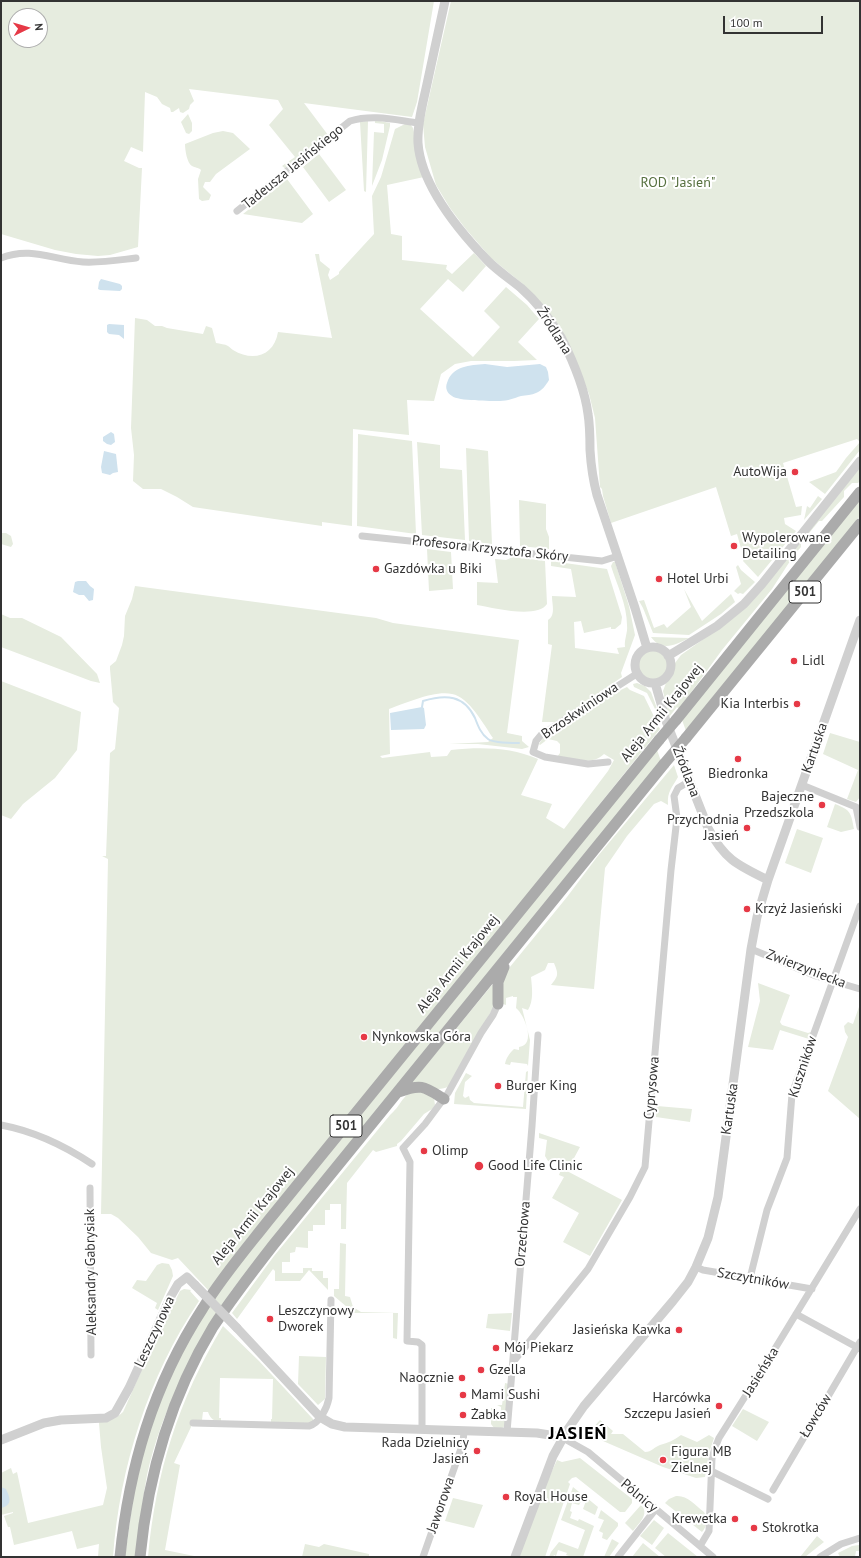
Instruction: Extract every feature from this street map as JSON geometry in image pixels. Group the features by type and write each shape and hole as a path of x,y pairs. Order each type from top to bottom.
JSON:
{"main road":[{"name":"Aleja Armii Krajowej","path":"120,1557 129,1491 146,1425 171,1364 202,1309 224,1276 860,492"},
{"name":"501","path":"140,1557 152,1480 163,1437 184,1383 204,1344 226,1307 255,1268 860,524"},
{"path":"498,1004 499,979 514,949"},
{"path":"397,1093 418,1086 429,1090 444,1099"}],"street":[{"name":"Źródlana","path":"445,1 419,123 418,145 423,165 431,184 447,212 474,247 522,289 546,314 561,337 585,397 588,413 593,479 597,495 636,608 647,648"},
{"name":"Tadeusza Jasińskiego","path":"237,211 350,121 366,117 374,117 419,123"},
{"path":"1,258 10,254 30,252 84,262 136,258"},
{"path":"668,656 717,626 744,604 762,584 860,461"},
{"name":"Profesora Krzysztofa Skóry","path":"362,536 602,561 618,556"},
{"name":"Kartuska","path":"515,1557 551,1462 563,1438 584,1406 673,1301 696,1267 708,1238 718,1197 751,949 757,918 768,880 860,620"},
{"path":"652,647 661,649 668,656 671,664 669,673 663,680 655,683 645,681 638,673 636,664 637,659 647,648 652,647"},
{"name":"Brzoskwiniowa","path":"608,762 588,764 545,756 533,752 536,742 541,735 638,673"},
{"name":"Źródlana","path":"655,683 666,721 708,828 716,844 731,859 746,869 768,880"},
{"name":"Cyprysowa","path":"512,1362 588,1268 630,1197 645,1167 671,870 677,825 674,796 678,788 690,781"},
{"path":"802,785 858,805 860,827"},
{"name":"Kuszników","path":"750,1278 767,1210 787,1158 792,1094 860,906"},
{"name":"Zwierzyniecka","path":"751,949 816,976 860,989"},
{"path":"422,1429 422,1345 418,1342 407,1341 410,1162 402,1148 425,1124 444,1099 481,1033 493,1016 498,1004"},
{"name":"Orzechowa","path":"507,1432 538,1036"},
{"path":"1,1125 26,1131 61,1146 92,1164"},
{"name":"Aleksandry Gabrysiak","path":"90,1188 91,1355"},
{"name":"Jasieńska","path":"700,1546 709,1531 711,1471 712,1458 715,1448 860,1210"},
{"name":"Szczytników","path":"696,1267 703,1270 812,1289"},
{"name":"Leszczynowa","path":"1,1439 44,1423 61,1420 106,1418 115,1413 129,1388 171,1296 178,1284 187,1277 320,1417 332,1424 345,1427 548,1434 563,1438"},
{"path":"193,1423 313,1425 320,1417 328,1403 329,1398 331,1300"},
{"path":"796,1314 859,1346"},
{"name":"Łowców","path":"773,1490 859,1346"},
{"name":"Jaworowa","path":"423,1557 463,1443 464,1431"},
{"name":"Pólnicy","path":"563,1438 588,1452 655,1510 713,1557"},
{"path":"711,1471 768,1499"},
{"path":"618,1557 655,1510"},
{"path":"820,1557 841,1544 860,1538"}],"green space":[{"path":"1,1 434,1 417,102 412,117 304,103 328,135 286,169 282,166 295,157 269,125 283,109 278,100 189,89 194,101 190,105 189,109 183,113 180,112 179,108 171,112 170,108 162,104 157,97 145,92 143,152 131,147 124,161 142,168 138,247 110,255 98,256 55,250 1,234"},
{"name":"ROD \"Jasień\"","path":"451,1 860,1 860,442 857,439 783,463 796,507 802,506 801,515 784,518 785,524 796,531 758,577 743,561 744,559 737,534 731,536 716,487 611,523 602,489 600,487 595,418 589,394 575,360 524,285 491,258 465,228 450,208 436,185 425,147 423,124"},
{"path":"188,114 192,123 192,131 189,134 186,133 181,122"},
{"path":"375,120 390,123 390,126 382,160 372,186 374,132 384,133 384,124 375,123"},
{"path":"368,121 366,192 364,191 360,122"},
{"path":"405,124 410,124 413,128 424,177 387,185 391,234 402,236 402,260 447,265 446,269 452,274 474,253 486,266 463,292 448,279 420,309 473,357 500,327 484,311 506,287 527,305 539,319 518,342 537,360 471,361 455,364 441,374 434,401 407,400 409,435 353,429 352,526 322,522 322,526 193,507 161,489 143,489 133,481 134,455 131,428 135,318 147,320 155,326 203,334 206,326 212,328 216,343 227,345 233,350 248,356 262,354 272,347 278,332 332,338 315,254 319,254 320,261 330,269 328,275 330,280 339,274 339,272 374,234 372,196 381,177 395,129"},
{"path":"223,131 233,133 250,149 216,174 210,182 205,182 203,187 211,195 209,200 202,201 199,199 198,179 201,170 190,164 186,153 185,144 213,133"},
{"path":"319,154 346,190 329,202 303,167"},
{"path":"287,179 313,214 302,223 243,214"},
{"path":"358,434 412,441 416,534 357,526"},
{"path":"417,442 440,445 440,468 462,470 465,540 422,535"},
{"path":"860,442 860,450 825,494 809,482 836,472"},
{"path":"466,448 488,451 492,544 469,541"},
{"path":"860,468 860,481 858,483 852,483 844,491 844,497 822,521 819,521 801,543 801,547 794,555 772,589 722,650 679,709 677,707 669,717 663,691 666,683 672,677 675,663 681,655 722,626"},
{"path":"818,496 822,499 804,520 807,506 810,508"},
{"path":"860,499 860,516 686,731 682,720"},
{"path":"519,500 546,504 546,529 549,537 549,549 520,546"},
{"path":"1,533 6,533 11,536 13,544 11,547 1,544"},
{"path":"427,549 451,552 453,589 429,591"},
{"path":"513,557 545,561 547,604 534,611 525,612 477,605 477,582 498,583 495,559 506,560"},
{"path":"551,561 607,569 622,617 621,624 615,629 611,629 611,627 584,633 581,621 574,622 575,648 619,654 617,648 625,647 627,618 624,603 611,566 613,562 615,562 629,606 635,635 621,673 622,677 556,722 542,722 552,645 548,644 548,620 553,613 552,596 576,597 571,569 551,566"},
{"path":"738,565 741,570 755,582 743,594 738,594 734,591 741,584 736,567"},
{"path":"135,586 376,618 393,623 519,640 507,733 522,736 522,741 529,747 522,749 478,744 449,744 488,742 493,738 476,712 464,700 458,696 445,693 429,695 389,709 390,754 380,756 382,758 430,752 431,757 447,756 451,750 484,748 517,752 538,759 521,795 552,804 546,818 564,829 608,771 614,760 604,754 599,758 588,761 557,757 560,753 560,744 557,741 548,739 540,745 539,744 543,738 600,700 627,687 630,690 644,696 660,729 209,1291 178,1258 172,1260 151,1253 138,1237 118,1218 111,1214 101,1214 108,859 102,856 106,856 110,753 115,749 119,708 113,702 110,666 116,661 122,645 125,616 132,599"},
{"path":"684,589 702,621 731,594 735,602 721,614 689,635 653,633 639,601 644,600 654,628 664,624 667,628 691,607"},
{"path":"1,614 10,618 22,618 61,637 97,674 100,683 1,647"},
{"path":"651,637 689,638 674,645 664,646 655,642"},
{"path":"653,650 659,651 667,659 667,671 659,679 653,680 647,679 639,671 638,665 639,659 647,651"},
{"path":"1,681 81,712 77,750 55,778 23,804 11,819 1,815"},
{"path":"637,683 645,686 651,692 663,725 647,693 634,687 633,684"},
{"path":"830,733 860,742 860,797 856,802 847,799 858,770 823,754"},
{"path":"657,750 661,761 232,1290 193,1356 181,1379 161,1426 147,1475 135,1557 125,1557 137,1471 164,1389 201,1317 257,1241"},
{"path":"674,765 678,777 669,793 668,805 661,801 654,804 627,836 605,868 594,989 551,985 556,977 557,970 554,963 548,963 545,970 531,977 532,994 530,1006 528,1010 522,1008 527,1029 522,1016 516,1008 517,997 513,996 506,998 506,1005 503,1004 501,995 505,973 567,897 597,857"},
{"path":"835,804 847,810 851,816 854,829 841,832 827,827"},
{"path":"797,829 823,838 811,873 785,863"},
{"path":"758,983 790,995 780,1022 782,1025 808,1033 811,1032 809,1039 780,1030 773,1050 748,1047 760,1001"},
{"path":"492,985 495,996 493,1008 449,1086 436,1089 413,1083 412,1082"},
{"path":"860,1004 860,1119 828,1091 848,1037 844,1026 848,1022 853,1024"},
{"path":"527,1029 530,1040 528,1066 527,1064 511,1062 510,1065 505,1064 509,1054 514,1049 519,1050 519,1047 524,1045 527,1041"},
{"path":"528,1071 526,1109 454,1104 455,1093 466,1073 472,1076 465,1082 463,1096 465,1098 469,1096 470,1100 474,1103 523,1107 526,1072"},
{"path":"416,1089 434,1098 435,1105 424,1114 397,1144 397,1146 376,1152 373,1150 347,1183 346,1229 341,1229 341,1204 330,1204 330,1210 325,1210 325,1225 313,1225 313,1231 308,1231 308,1248 296,1247 295,1252 290,1253 290,1262 282,1262 282,1273 303,1273 303,1268 312,1268 312,1271 323,1271 323,1278 328,1278 328,1290 309,1270 300,1281 275,1281 275,1271 273,1269 237,1319 232,1313 274,1256 404,1098"},
{"path":"657,1106 692,1109 690,1122 656,1117"},
{"path":"539,1133 580,1147 567,1171 622,1200 590,1256 563,1242 579,1213 552,1198 564,1177 559,1175 563,1164 548,1161 545,1156 547,1140 539,1138"},
{"path":"340,1243 346,1244 345,1296 350,1297 353,1307 361,1312 398,1313 397,1339 393,1338 393,1313 354,1313 334,1296 334,1289 339,1289"},
{"path":"162,1263 169,1264 173,1276 158,1310 155,1308 157,1303 132,1288 137,1280 146,1281 157,1265"},
{"path":"184,1289 191,1290 190,1291 199,1301 165,1360 151,1391 140,1423 122,1489 113,1557 98,1557 99,1544 77,1549 72,1531 14,1545 10,1527 8,1527 4,1516 13,1512 1,1515 1,1473 11,1468 13,1474 17,1472 28,1523 103,1505 107,1488 99,1423 100,1421 115,1418 123,1412 174,1298 176,1299 180,1291"},
{"path":"512,1313 510,1331 486,1328 488,1314"},
{"path":"223,1326 259,1361 313,1419 313,1421 308,1424 271,1422 273,1379 220,1378 219,1418 221,1418 221,1421 213,1420 208,1412 203,1412 202,1420 191,1420 191,1427 174,1463 180,1465 165,1550 199,1557 148,1557 157,1495 163,1466 172,1437 193,1381"},
{"path":"299,1356 326,1357 325,1399 318,1405 298,1384"},
{"path":"505,1383 509,1384 505,1426 502,1428 494,1428 491,1424 491,1408 497,1408 496,1412 501,1412 501,1407 497,1405 502,1405"},
{"path":"743,1409 769,1422 757,1441 732,1426"},
{"path":"600,1420 613,1431 611,1434 623,1434 645,1452 681,1435 697,1442 709,1435 714,1438 709,1453 705,1477 696,1478 663,1467 603,1441 591,1430"},
{"path":"580,1458 632,1499 632,1503 625,1512 620,1512 576,1477 572,1478 568,1482 570,1484 545,1557 519,1557 545,1486 557,1460 562,1462"},
{"path":"573,1487 584,1496 579,1505 572,1503 570,1518 578,1521 579,1519 594,1526 583,1557 572,1557 566,1555 567,1553 558,1550 556,1556 554,1555 553,1557 549,1557 559,1542 578,1549 585,1530 561,1520"},
{"path":"676,1496 684,1497 704,1512 706,1522 705,1528 702,1532 665,1503 669,1499"},
{"path":"453,1498 483,1505 474,1528 445,1521"},
{"path":"587,1498 598,1507 595,1515 583,1509"},
{"path":"641,1505 644,1515 641,1522 633,1531 625,1523"},
{"path":"601,1510 618,1523 618,1526 607,1540 602,1538 603,1533 599,1531 604,1520 598,1518"},
{"path":"654,1520 664,1528 652,1545 640,1536"},
{"path":"668,1533 698,1557 666,1557 655,1548"},
{"path":"817,1536 824,1542 805,1557 800,1557"},
{"path":"612,1539 619,1543 609,1557 604,1557"},
{"path":"643,1543 660,1557 632,1557"},
{"path":"305,1544 319,1547 324,1544 369,1554 369,1557 302,1557"},
{"path":"859,1545 859,1551 856,1551 855,1557 840,1557 838,1553 852,1546"}],"water":[{"path":"101,279 120,284 122,289 120,291 100,290 98,289"},
{"path":"107,325 124,325 124,339 119,335 109,334 107,332"},
{"path":"485,364 507,367 540,364 546,367 549,380 544,388 538,392 500,401 455,398 446,389 449,377 457,370 468,366"},
{"path":"111,432 114,434 115,442 111,445 103,441 103,437"},
{"path":"104,451 116,454 118,472 110,475 102,473 101,467"},
{"path":"86,581 94,589 93,600 89,601 84,595 79,595 73,592 75,582"},
{"path":"422,707 424,708 426,725 424,729 391,730 390,713"},
{"path":"1,1487 6,1489 10,1501 5,1507 1,1508"}],"waterway":[{"path":"422,707 423,701 439,697 454,698 471,710 479,727 488,739 498,742 519,743"}],"place":[{"name":"AutoWija","path":"795,472"},
{"name":"Wypolerowane Detailing","path":"734,546"},
{"name":"Gazdówka u Biki","path":"376,569"},
{"name":"Hotel Urbi","path":"659,579"},
{"name":"Lidl","path":"794,661"},
{"name":"Kia Interbis","path":"797,704"},
{"name":"Biedronka","path":"738,759"},
{"name":"Bajeczne Przedszkola","path":"822,805"},
{"name":"Przychodnia Jasień","path":"747,828"},
{"name":"Krzyż Jasieński","path":"747,909"},
{"name":"Nynkowska Góra","path":"364,1037"},
{"name":"Burger King","path":"498,1086"},
{"name":"Olimp","path":"424,1151"},
{"name":"Good Life Clinic","path":"479,1166"},
{"name":"Leszczynowy Dworek","path":"270,1319"},
{"name":"Jasieńska Kawka","path":"679,1330"},
{"name":"Mój Piekarz","path":"496,1348"},
{"name":"Gzella","path":"481,1370"},
{"name":"Naocznie","path":"462,1378"},
{"name":"Mami Sushi","path":"463,1395"},
{"name":"Harcówka Szczepu Jasień","path":"719,1406"},
{"name":"Żabka","path":"463,1415"},
{"name":"Rada Dzielnicy Jasień","path":"477,1451"},
{"name":"Figura MB Zielnej","path":"663,1460"},
{"name":"Royal House","path":"506,1497"},
{"name":"Krewetka","path":"735,1519"},
{"name":"Stokrotka","path":"754,1528"}],"district":[{"name":"JASIEŃ","path":"578,1434"}]}
